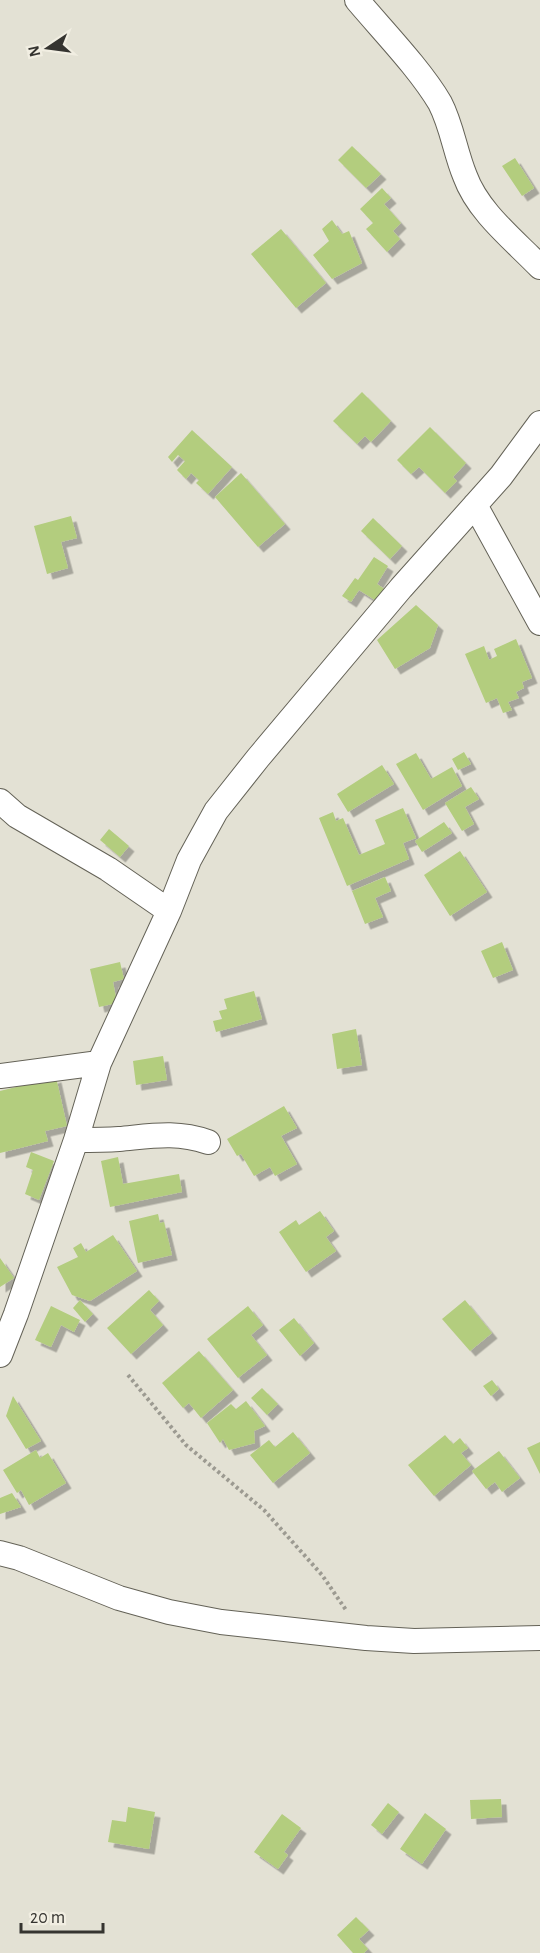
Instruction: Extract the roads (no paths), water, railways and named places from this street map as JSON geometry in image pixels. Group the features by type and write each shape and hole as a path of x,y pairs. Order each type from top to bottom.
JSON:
{"street":[{"path":"357,0 428,85 440,104 474,196 540,267"},
{"path":"0,1355 76,1140 99,1063 169,911 189,860 216,812 258,758 393,597 501,476 540,423"},
{"path":"475,505 540,623"},
{"path":"0,801 17,816 108,869 169,911"},
{"path":"0,1076 99,1063"},
{"path":"76,1140 117,1139 156,1134 189,1136 208,1142"},
{"path":"0,1553 19,1558 119,1598 169,1612 221,1622 414,1641 540,1638"}]}
